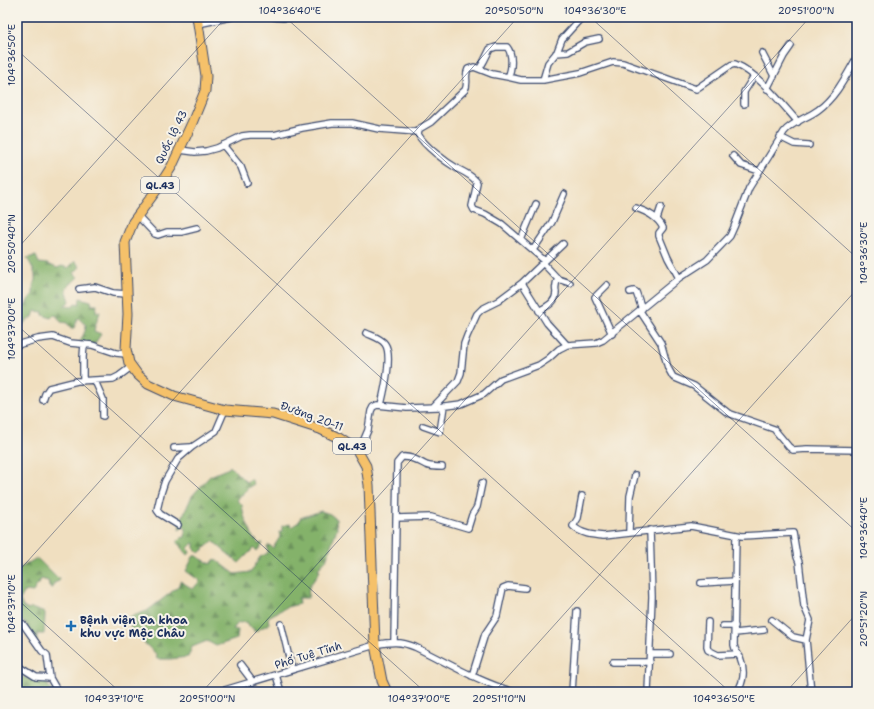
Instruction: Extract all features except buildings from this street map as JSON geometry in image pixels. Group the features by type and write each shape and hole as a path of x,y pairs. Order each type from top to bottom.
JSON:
{"highway":[{"name":"Quốc lộ 43","path":"126,354 128,314 125,242 137,215 158,188 180,150 205,91 206,76 197,21"},
{"name":"Đường 20-11","path":"126,354 131,367 137,374 148,384 162,391 184,399 225,410 268,413 279,416 325,431 357,450 366,466 369,485 375,645 382,681 387,692"}],"street":[{"path":"197,21 232,17"},
{"path":"274,17 292,17"},
{"path":"543,80 548,63 556,53 562,39 582,17"},
{"path":"556,53 568,52 585,42 599,39"},
{"path":"768,89 791,46"},
{"path":"480,68 490,49 496,47 507,47 510,50 511,66 511,72 508,77"},
{"path":"762,53 774,76"},
{"path":"357,450 362,444 368,430 373,407 381,405 407,408 444,406 461,404 480,396 502,379 533,368 548,359 559,349 567,346 596,343 603,340 679,278 707,260 730,236 749,188 780,137 787,129 817,111 825,104 841,84 857,58"},
{"path":"418,132 421,128 432,122 465,90 467,84 466,74 468,69 474,67 480,68 488,73 521,80 543,80 580,73 616,62 623,62 694,89 698,89 733,64 740,66 768,89 798,122"},
{"path":"744,104 744,92 754,76"},
{"path":"180,150 200,152 211,150 242,136 274,135 332,123 352,123 379,129 418,132"},
{"path":"418,132 420,138 427,145 476,180 478,183 472,206 473,209 498,221 533,250 558,279 570,283"},
{"path":"780,137 794,144 809,145"},
{"path":"223,145 241,167 248,183"},
{"path":"733,156 741,165 759,171"},
{"path":"533,250 552,222 564,194"},
{"path":"521,240 536,204"},
{"path":"657,219 661,207"},
{"path":"636,208 657,219 663,228 659,232 659,236 668,258 679,278"},
{"path":"137,215 155,234 181,232 197,228"},
{"path":"433,407 458,380 461,373 466,336 477,314 482,309 498,301 522,283 564,244"},
{"path":"538,311 554,300 556,293 555,285 558,279"},
{"path":"522,283 546,323 567,346"},
{"path":"607,285 595,297 612,334"},
{"path":"79,289 95,287 113,294 127,294"},
{"path":"630,292 636,292 640,310 661,343 668,368 672,376 694,386 728,413 774,429 793,450 857,450"},
{"path":"366,333 383,342 388,350 387,373 381,405"},
{"path":"17,345 46,337 53,337 70,343 100,347 116,353 126,354"},
{"path":"83,381 84,344"},
{"path":"43,400 49,388 83,381 116,378 131,367"},
{"path":"95,380 104,402 103,416"},
{"path":"423,426 440,432 444,406"},
{"path":"178,525 160,514 157,510 165,481 178,459 192,447 216,431 225,410"},
{"path":"174,448 192,447"},
{"path":"442,468 429,466 415,459 406,457 402,457 398,463 394,642 408,644 472,676 514,692"},
{"path":"629,532 630,501 635,475"},
{"path":"396,518 431,517 468,528 472,515 477,507 482,483"},
{"path":"582,496 578,518 574,527 579,531 593,535 604,536 691,526 727,532 736,536 793,533 799,562 804,606 810,620 806,640 811,692"},
{"path":"648,692 652,597 650,530"},
{"path":"736,536 734,645 741,661 744,679 737,692"},
{"path":"701,583 735,581"},
{"path":"472,676 485,634 497,616 503,588 508,586 525,588"},
{"path":"572,692 577,611"},
{"path":"772,620 793,637 806,640"},
{"path":"708,622 707,647 710,653 718,655 738,654"},
{"path":"23,624 42,651 48,655 50,678 58,692"},
{"path":"281,624 292,670"},
{"path":"723,626 735,626"},
{"path":"735,633 764,630"},
{"name":"Phố Tuệ Tĩnh","path":"218,692 375,645 394,642"},
{"path":"650,654 670,654"},
{"path":"613,662 650,662"},
{"path":"17,665 36,677 50,678"},
{"path":"240,665 253,682"},
{"path":"276,675 281,692"}],"green space":[{"path":"36,256 39,263 48,264 57,268 62,266 68,268 75,261 80,267 74,273 78,277 66,289 70,301 64,306 72,307 75,303 79,304 80,298 91,301 92,305 97,305 96,312 100,312 94,331 101,334 94,345 80,342 86,325 78,318 74,328 71,328 67,323 61,322 57,316 54,315 51,318 43,315 43,312 35,311 33,317 22,326 18,337 19,341 17,343 17,308 19,309 26,305 33,294 35,280 34,271 27,258"},
{"path":"230,466 246,482 251,479 254,484 249,487 237,500 242,505 244,516 254,540 256,539 258,544 263,543 257,551 254,548 239,563 213,541 199,553 194,548 193,543 188,548 190,553 188,555 177,542 181,538 185,537 186,529 184,527 179,530 180,522 192,496 210,476 229,468"},
{"path":"321,511 330,514 336,519 337,528 326,560 318,569 320,571 309,587 308,598 298,598 299,604 287,607 268,617 269,624 254,632 254,629 248,626 247,622 238,623 233,629 238,630 237,639 216,646 207,641 192,647 188,657 170,659 157,659 156,654 132,631 127,618 147,611 178,587 180,581 193,589 200,581 186,571 194,555 211,564 215,559 235,574 251,572 260,557 268,553 267,546 269,545 273,548 280,537 279,532 282,531 282,526 290,524 291,527 299,522 300,518"},
{"path":"35,559 39,560 60,579 54,583 53,588 49,587 48,581 41,579 33,592 25,591 20,600 23,607 29,610 31,608 45,613 44,634 37,634 37,642 24,622 17,621 17,570"},
{"path":"17,676 46,682 53,692 17,692"}],"place":[{"name":"Bệnh viện Đa khoa khu vực Mộc Châu","path":"71,626"}]}
